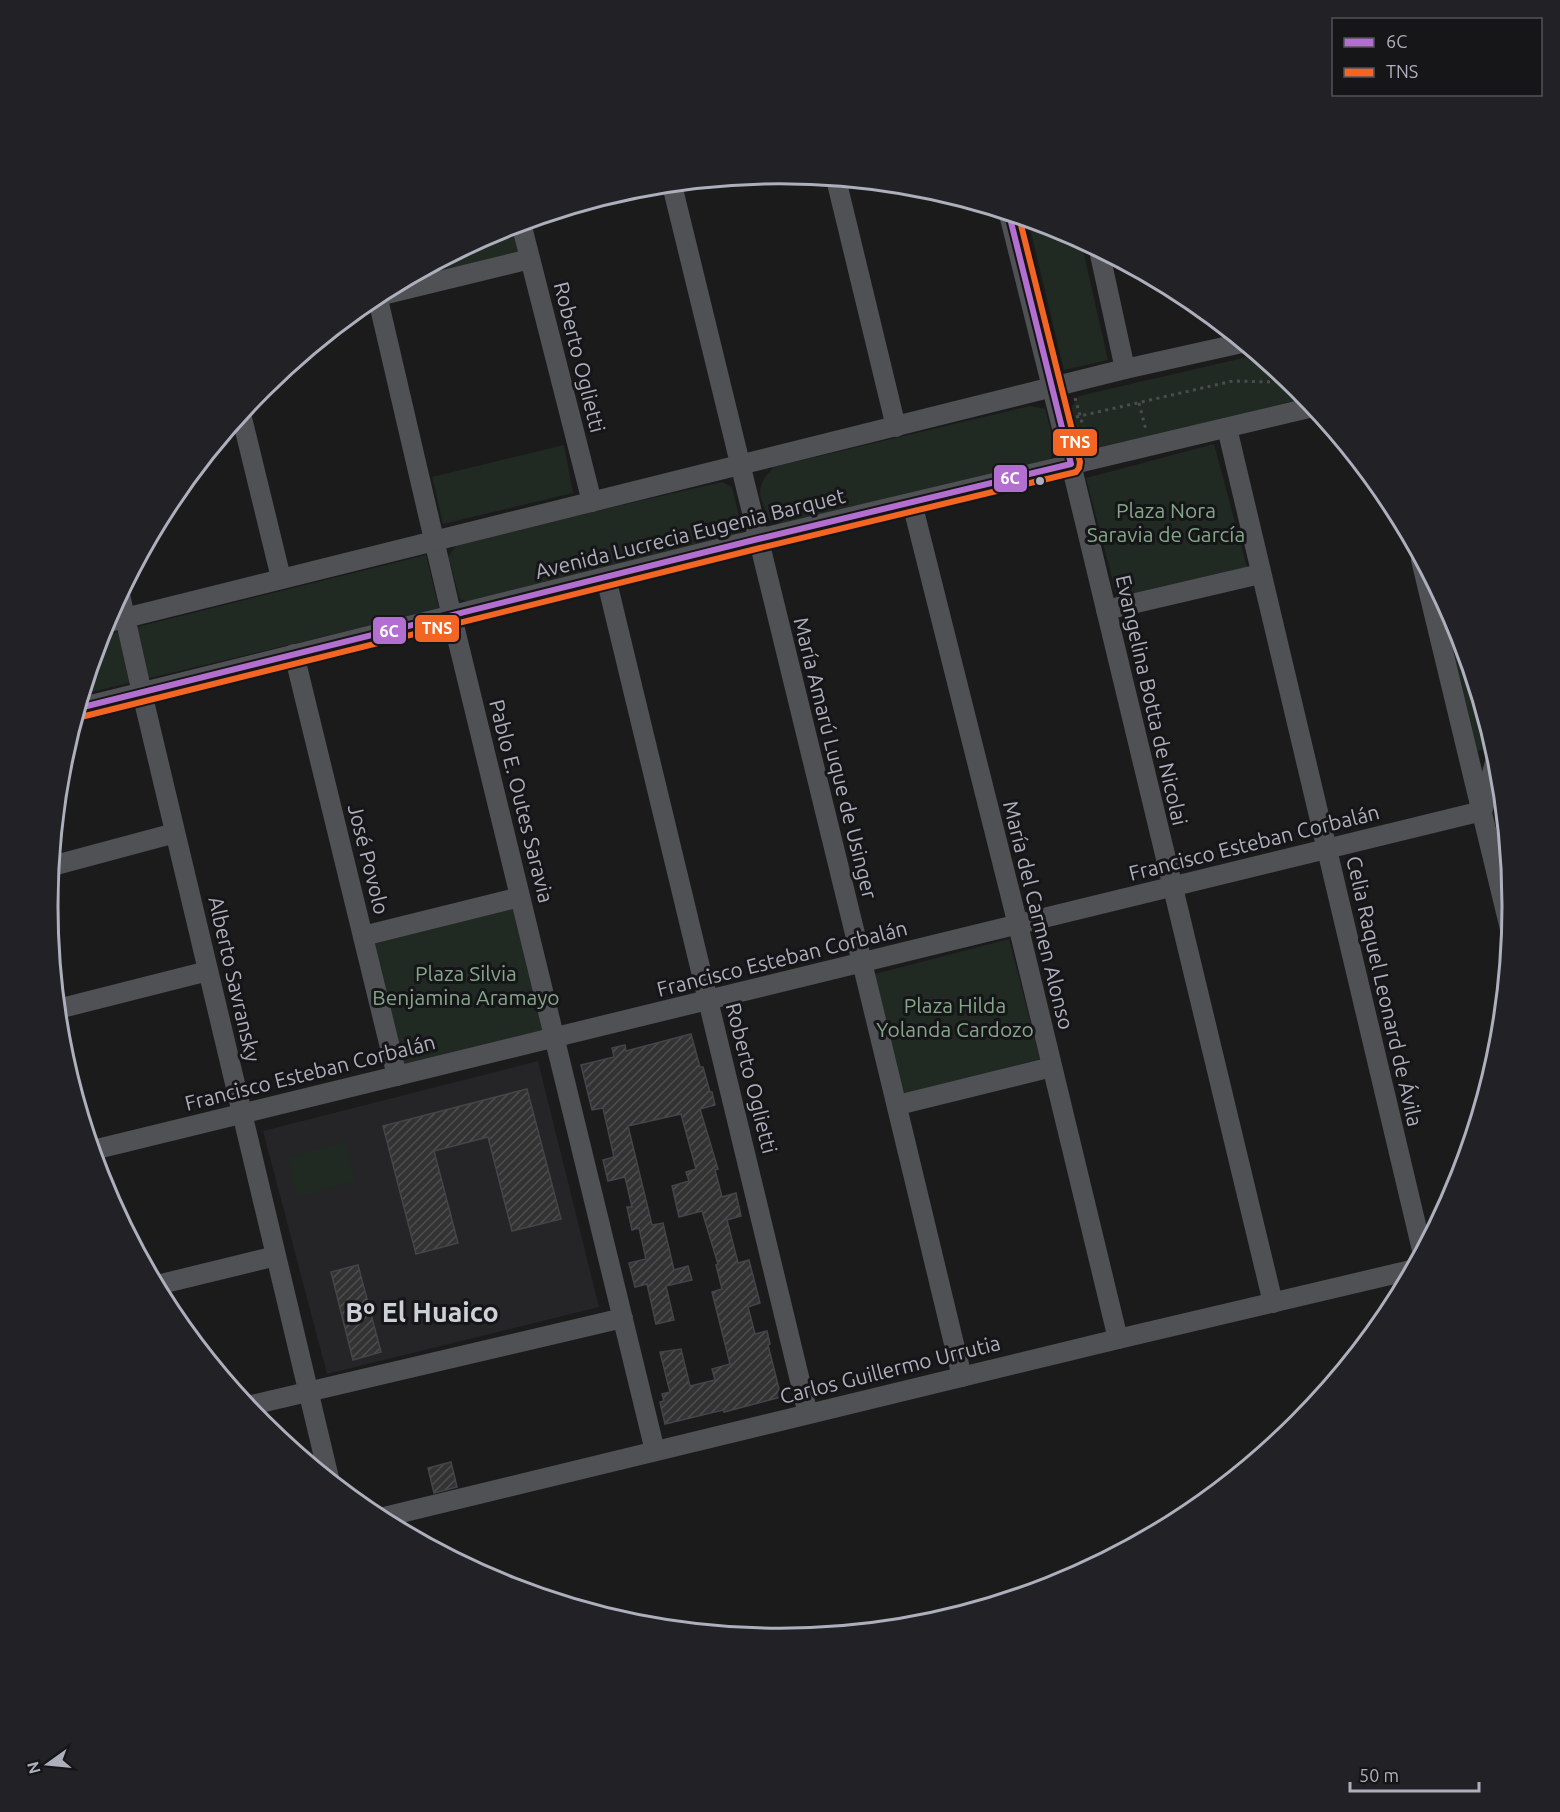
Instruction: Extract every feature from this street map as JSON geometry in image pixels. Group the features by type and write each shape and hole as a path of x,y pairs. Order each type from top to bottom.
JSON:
{"street":[{"path":"838,187 896,427"},
{"name":"María Amarú Luque de Usinger","path":"674,193 861,963 898,1105 962,1377"},
{"name":"Evangelina Botta de Nicolai","path":"1011,223 1273,1303"},
{"name":"Roberto Oglietti","path":"523,232 592,502"},
{"path":"406,289 530,259"},
{"path":"1100,260 1125,369"},
{"name":"Pablo E. Outes Saravia","path":"379,306 452,617 655,1450"},
{"path":"118,620 1125,369 1233,345"},
{"name":"Avenida Lucrecia Eugenia Barquet","path":"87,706 758,540 1303,410"},
{"path":"243,424 281,578"},
{"name":"Celia Raquel Leonard de Ávila","path":"1227,428 1419,1239"},
{"name":"María del Carmen Alonso","path":"912,503 1018,925 1118,1339"},
{"path":"1106,610 1260,574"},
{"name":"Roberto Oglietti","path":"606,578 808,1414"},
{"path":"1428,590 1501,893"},
{"name":"Alberto Savransky","path":"123,609 141,693 326,1466"},
{"name":"José Povolo","path":"294,654 396,1076"},
{"path":"1482,811 1490,780"},
{"name":"Francisco Esteban Corbalán","path":"101,1148 1482,811"},
{"path":"60,864 175,833"},
{"path":"363,936 520,897"},
{"path":"66,1007 208,971"},
{"path":"898,1105 1052,1067"},
{"path":"165,1283 276,1256"},
{"name":"Carlos Guillermo Urrutia","path":"393,1515 1402,1272"},
{"path":"258,1403 623,1318"}],"path":[{"path":"1060,421 1233,381 1275,381"},
{"path":"1071,383 1093,459"},
{"path":"1139,403 1151,446"}],"shaded area":[{"path":"538,1061 599,1307 327,1374 263,1131"}],"green space":[{"path":"1030,230 1083,252 1108,360 1064,370"},
{"path":"515,235 520,254 428,276"},
{"path":"1247,357 1294,401 1091,451 1080,444 1071,408 1079,396"},
{"path":"1030,406 1045,409 1056,449 1047,464 787,527 769,520 760,492 763,481 774,467"},
{"name":"Plaza Nora Saravia de García","path":"1214,444 1247,567 1118,601 1086,478"},
{"path":"564,445 573,493 443,524 432,477"},
{"path":"722,482 732,487 742,529 737,538 471,603 460,599 448,557 458,543"},
{"path":"426,555 439,609 91,692 112,633"},
{"path":"1444,625 1463,674 1484,747 1483,750 1473,751"},
{"name":"Plaza Silvia Benjamina Aramayo","path":"520,897 555,1038 397,1076 363,936"},
{"name":"Plaza Hilda Yolanda Cardozo","path":"1009,939 1040,1059 902,1095 871,975"},
{"path":"345,1141 356,1181 298,1197 287,1158"}],"building":[{"path":"691,1034 700,1067 703,1067 715,1105 700,1109 718,1169 715,1170 722,1197 736,1193 741,1216 727,1220 738,1263 749,1260 760,1303 748,1307 755,1334 767,1331 770,1344 768,1345 781,1397 665,1424 660,1402 664,1401 662,1394 670,1392 660,1352 681,1349 690,1386 715,1380 712,1369 730,1364 712,1292 722,1289 716,1265 718,1264 702,1211 679,1217 672,1186 689,1181 686,1172 696,1169 681,1114 628,1126 652,1225 663,1223 674,1270 688,1266 692,1280 666,1286 674,1320 656,1324 647,1284 635,1287 629,1263 646,1259 639,1228 632,1230 627,1207 632,1207 625,1177 608,1181 603,1160 614,1157 603,1108 592,1110 581,1065 614,1057 612,1048 625,1045 626,1051"},
{"path":"527,1089 561,1219 512,1231 488,1137 434,1151 458,1243 416,1254 383,1126"},
{"path":"358,1265 381,1352 353,1360 331,1272"},
{"path":"451,1462 457,1487 434,1493 428,1468"}],"transit line":[{"name":"6C","path":"87,706 758,539 1071,464 1011,223"},
{"name":"TNS","path":"84,716 1076,472 1080,462 1021,226"}],"district":[{"name":"Bº El Huaico","path":"422,1312"}]}
